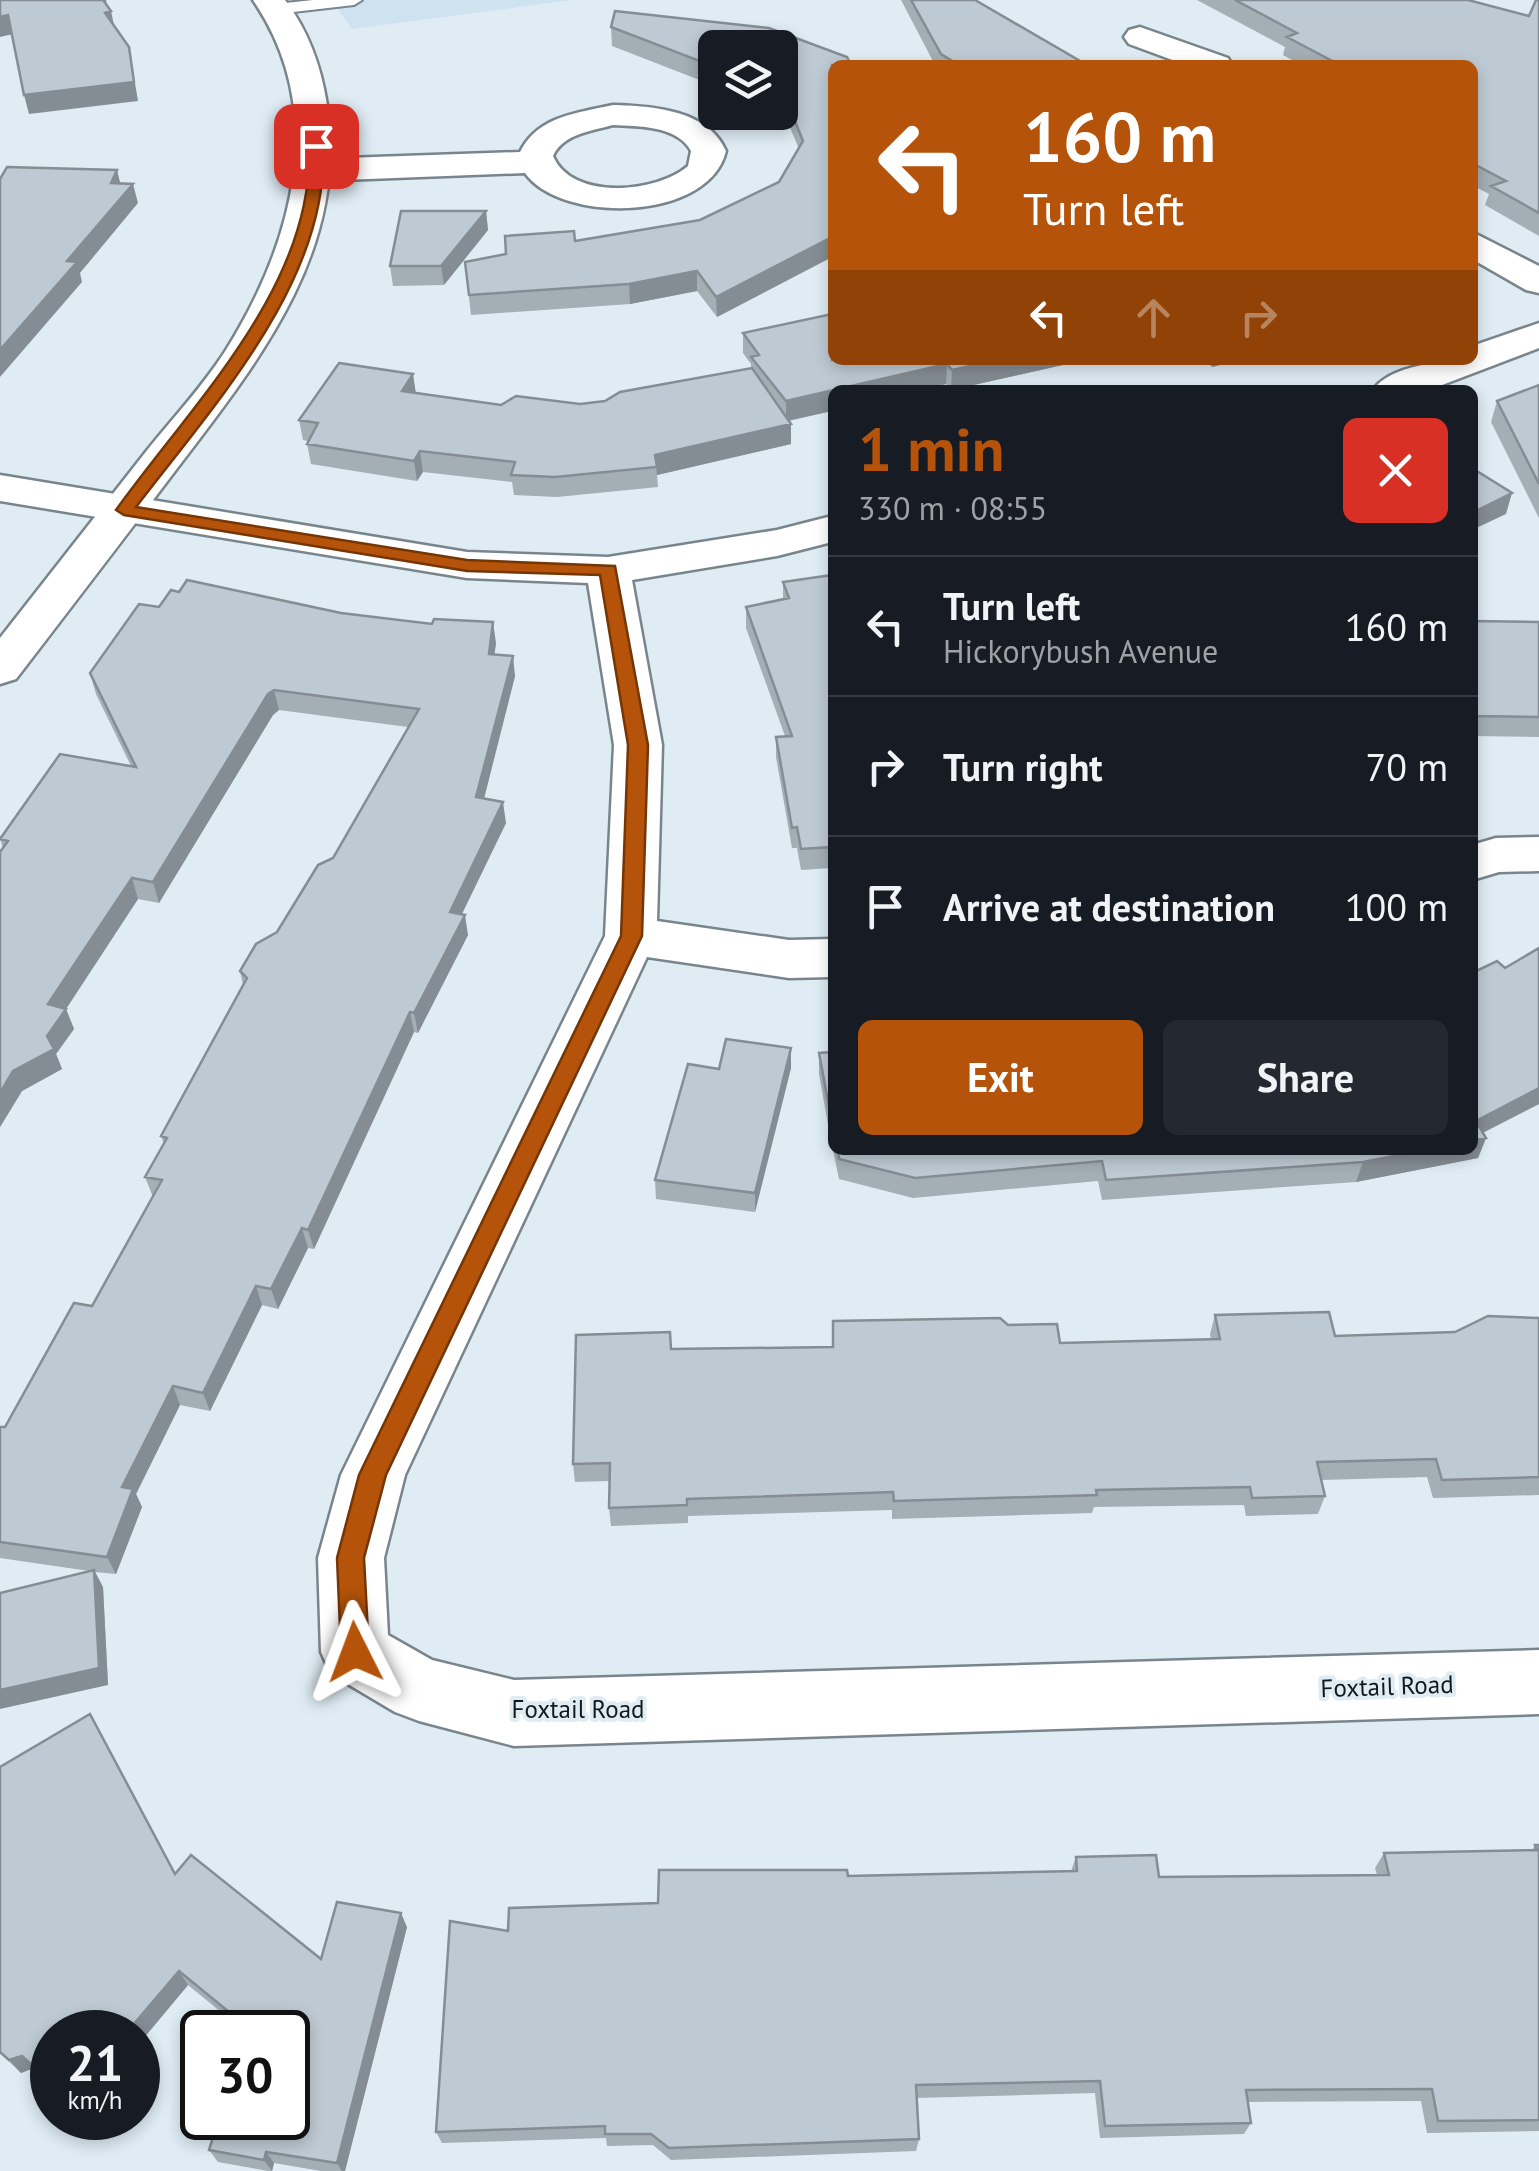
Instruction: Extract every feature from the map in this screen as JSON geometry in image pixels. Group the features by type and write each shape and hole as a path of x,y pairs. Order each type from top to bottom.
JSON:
{"street":[{"path":"0,670 241,358 274,301 305,230 317,170 315,122 293,39 272,4"},
{"path":"1140,37 1202,60"},
{"path":"317,170 535,162"},
{"path":"1478,246 1539,282"},
{"path":"1478,358 1539,335"},
{"path":"1406,385 1459,365"},
{"path":"0,488 467,565 608,570 828,530"},
{"name":"Foxtail Road","path":"608,570 638,745 631,936 372,1475 350,1558 355,1652 418,1689 514,1713 1539,1682"},
{"path":"1478,861 1496,855 1539,854"},
{"path":"631,936 789,960 828,958"}],"lane":[{"path":"272,4 354,0"}],"shaded area":[{"path":"332,0 572,0 352,29"}],"building":[{"path":"0,0 103,0 111,11 105,13 129,47 134,82 24,95 8,15 0,17"},
{"path":"911,0 975,0 1078,60 951,60 941,54"},
{"path":"1235,0 1468,0 1529,16 1539,0 1539,213 1491,186 1506,181 1478,166 1478,60 1331,60 1287,37 1297,33"},
{"path":"615,11 774,30 698,30 698,60 611,27"},
{"path":"798,39 848,60 828,60 828,239 716,297 697,271 629,284 469,295 465,262 506,254 505,236 574,231 575,241 700,220 779,182 803,141 798,129"},
{"path":"7,167 117,170 111,183 133,184 67,261 77,262 0,350 0,179"},
{"path":"401,211 486,211 441,266 390,266"},
{"path":"828,315 828,365 943,365 856,385 828,385 828,391 786,401 751,357 759,355 743,333"},
{"path":"339,363 413,374 402,391 501,405 516,396 580,404 605,401 620,392 752,368 791,424 655,455 657,467 555,477 511,475 515,462 420,451 414,461 307,444 318,423 299,420"},
{"path":"948,365 975,365 952,370"},
{"path":"1539,385 1539,484 1497,401"},
{"path":"1478,472 1512,493 1478,510"},
{"path":"828,576 828,847 801,849 797,827 792,828 776,737 792,736 746,607 789,598 783,582"},
{"path":"187,580 341,613 432,624 434,619 493,622 489,654 513,656 476,797 503,802 450,912 465,915 414,1013 410,1012 308,1230 302,1228 271,1289 256,1286 203,1393 173,1386 122,1487 133,1489 107,1557 0,1542 0,1427 5,1427 74,1303 92,1306 162,1180 145,1177 167,1138 161,1136 247,978 240,971 256,944 277,932 318,865 333,858 419,709 274,690 268,694 153,882 132,878 48,1004 66,1009 47,1036 54,1049 13,1071 0,1093 0,852 8,841 0,839 60,754 136,767 90,673 139,604 159,607 171,590 179,592"},
{"path":"1478,621 1539,622 1539,717 1478,716"},
{"path":"1539,948 1539,1088 1478,1120 1478,970 1497,961 1505,968"},
{"path":"726,1039 791,1048 755,1193 655,1180 688,1064 719,1069"},
{"path":"828,1052 828,1101 819,1053"},
{"path":"839,1155 1399,1155 1363,1162 1106,1180 1102,1161 915,1178 839,1159"},
{"path":"1329,1312 1335,1336 1455,1332 1488,1316 1539,1318 1539,1477 1442,1480 1436,1459 1317,1462 1325,1496 1252,1498 1250,1487 1096,1490 1097,1495 894,1501 893,1492 687,1499 687,1505 609,1508 610,1463 573,1464 576,1335 670,1332 671,1349 833,1347 833,1321 1000,1318 1008,1325 1057,1324 1060,1343 1220,1339 1215,1315"},
{"path":"94,1570 99,1668 0,1690 0,1593"},
{"path":"90,1714 175,1874 191,1855 321,1959 337,1902 401,1913 337,2163 266,2152 264,2160 209,2150 212,2140 310,2140 310,2010 227,2010 179,1971 146,2010 30,2010 30,2063 22,2056 9,2060 0,2052 0,1767"},
{"path":"1535,1845 1539,1845 1539,2120 1438,2121 1432,2089 1246,2090 1251,2123 1105,2126 1100,2081 916,2085 919,2139 669,2148 651,2134 605,2134 605,2126 436,2132 450,1921 508,1931 509,1908 658,1903 659,1870 847,1870 848,1876 1077,1871 1076,1857 1156,1855 1159,1877 1389,1875 1384,1853 1537,1850"}],"route":[{"path":"316,146 317,170 305,230 274,301 241,358 124,510 467,565 608,570 638,745 631,936 372,1475 350,1558 355,1652"}]}
